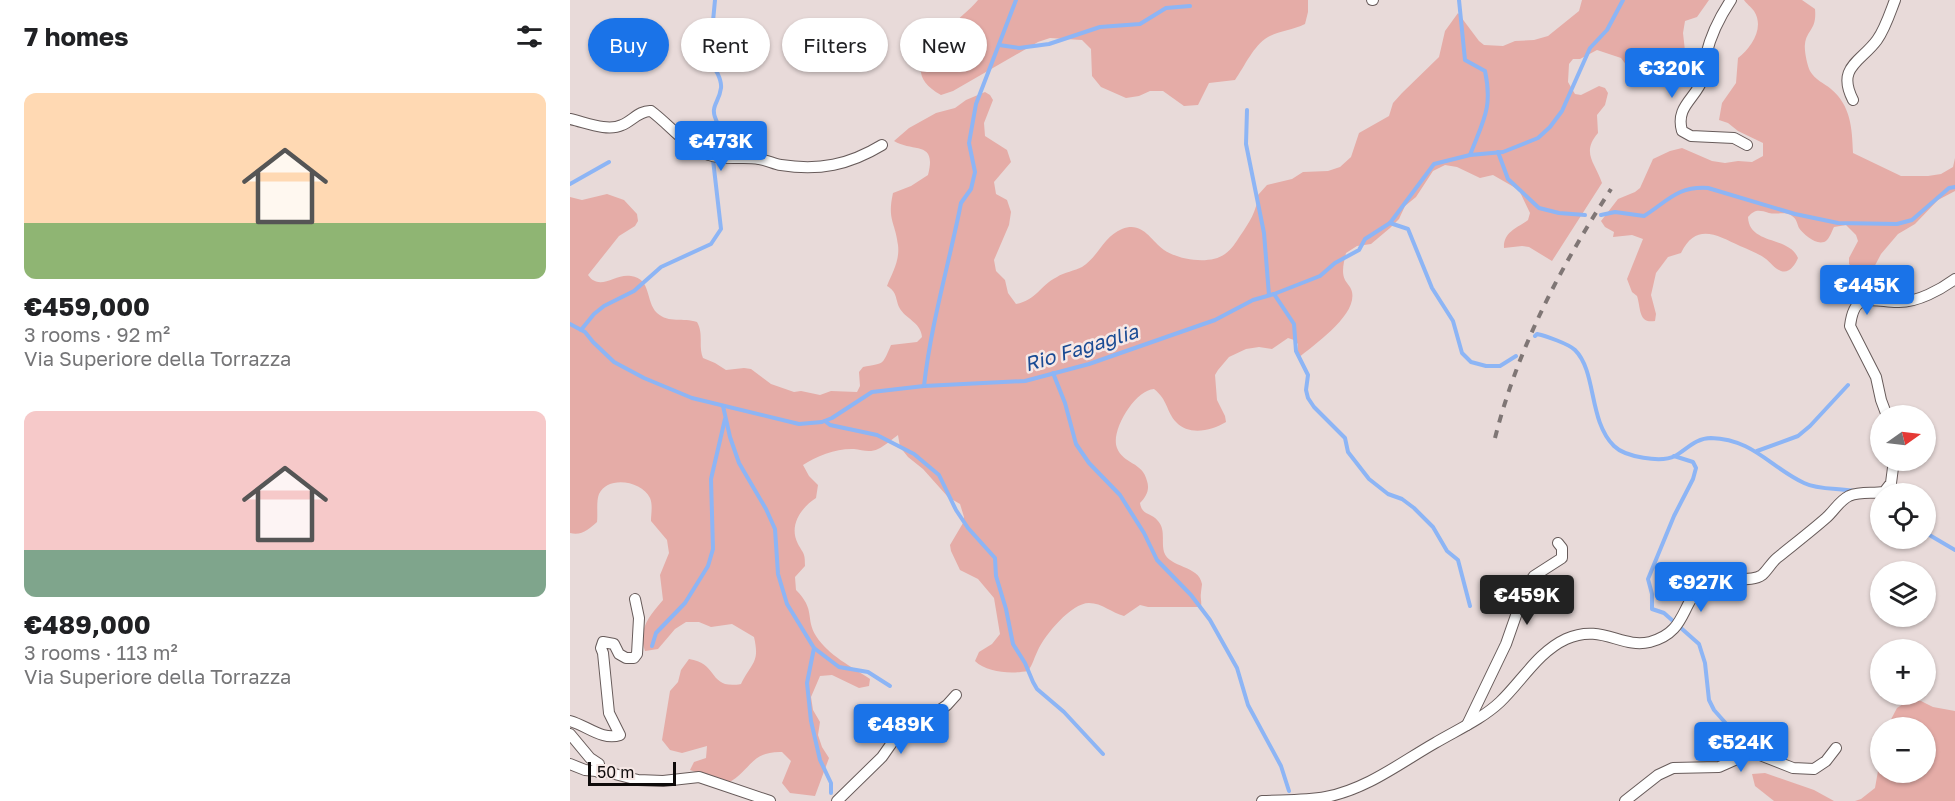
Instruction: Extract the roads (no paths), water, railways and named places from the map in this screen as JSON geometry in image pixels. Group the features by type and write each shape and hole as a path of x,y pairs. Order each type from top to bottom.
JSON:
{"street":[{"path":"1731,0 1714,27 1703,77 1685,104 1679,121 1682,131 1691,136 1734,138 1747,145"},
{"path":"1853,100 1846,88 1847,75 1855,62 1877,39 1895,0"},
{"path":"570,119 604,127 620,126 645,110 651,111 693,146 708,155 722,158 762,159 780,165 834,166 862,157 882,145"},
{"path":"1883,405 1876,377 1850,327 1854,309 1860,302 1867,300 1896,302 1917,299 1955,279"},
{"path":"1262,801 1326,797 1353,789 1382,776 1499,703 1547,651 1564,640 1587,633 1596,633 1631,642 1648,642 1667,634 1679,624 1695,593 1707,584 1725,578 1761,576 1774,561 1828,516 1844,499 1860,493 1884,492 1891,483 1893,471"},
{"path":"1467,725 1506,644 1526,587 1534,576 1562,558 1562,548 1558,543"},
{"path":"570,721 588,730 612,736 620,735 609,713 601,648 603,642 614,644 620,654 626,658 634,658 637,654 639,618 634,599"},
{"path":"837,801 882,757 904,729 924,721 947,705 956,695"},
{"path":"570,734 590,758 599,764 598,772"},
{"path":"1625,801 1658,775 1673,768 1719,767 1746,755 1760,755 1793,768 1814,769 1826,761 1836,748"},
{"path":"570,764 598,772 654,781 699,777 770,801"}],"waterway":[{"path":"581,330 604,306 634,291 661,267 711,244 721,229 712,151 713,138 718,124 714,109 721,88 718,74 710,62 715,0"},
{"path":"924,386 936,316 961,203 971,189 975,172 969,143 976,104 1016,0"},
{"path":"1459,0 1465,60 1485,71 1488,95 1483,123 1470,155"},
{"path":"1390,223 1434,164 1470,155 1503,152 1538,138 1550,127 1562,111 1590,48 1607,30 1623,0"},
{"path":"999,45 1019,48 1049,44 1100,27 1140,24 1166,8 1190,6"},
{"path":"1247,110 1246,144 1264,233 1269,295"},
{"path":"1498,152 1508,179 1539,208 1559,213 1585,215"},
{"path":"570,184 609,162"},
{"path":"1601,215 1615,212 1644,216 1680,192 1688,189 1708,188 1795,214 1838,223 1897,224 1912,220 1949,188 1955,187"},
{"name":"Rio Fagaglia","path":"570,324 585,332 614,362 644,378 692,398 799,424 822,422 872,392 924,386 1025,381 1089,364 1215,320 1253,300 1320,276 1335,263 1359,250 1365,239 1390,223 1408,229 1432,288 1453,321 1462,353 1471,362 1486,366 1500,366 1516,356"},
{"path":"1274,294 1294,324 1296,351 1308,375 1306,390 1308,398 1345,438 1348,452 1369,479 1388,494 1402,499 1433,527 1447,551 1458,560 1470,606"},
{"path":"1535,336 1537,334 1568,345 1582,359 1600,423 1606,435 1619,450 1634,456 1661,459 1675,456 1692,444 1706,438 1726,440 1739,443 1792,477 1810,485 1854,491"},
{"path":"1053,373 1065,403 1076,444 1089,463 1120,495 1144,533 1157,560 1191,595 1210,620 1237,668 1248,705 1281,766 1289,791"},
{"path":"1757,451 1798,436 1848,385"},
{"path":"723,406 739,463 775,529 778,574 787,604 814,648 807,683 811,721 820,760 831,783 831,793"},
{"path":"652,646 656,633 685,603 708,566 713,549 711,479 725,419"},
{"path":"825,421 830,425 877,435 914,454 939,475 956,510 968,528 995,558 996,576 1013,644 1037,689 1064,712 1103,754"},
{"path":"1674,456 1693,462 1696,468 1648,579 1652,594 1652,609 1664,613 1699,644 1705,663 1709,700 1714,710 1746,746"},
{"path":"1936,539 1955,550"},
{"path":"814,648 839,667 868,672 890,686"}],"railway":[{"path":"1495,438 1504,404 1542,309 1611,189"}]}
